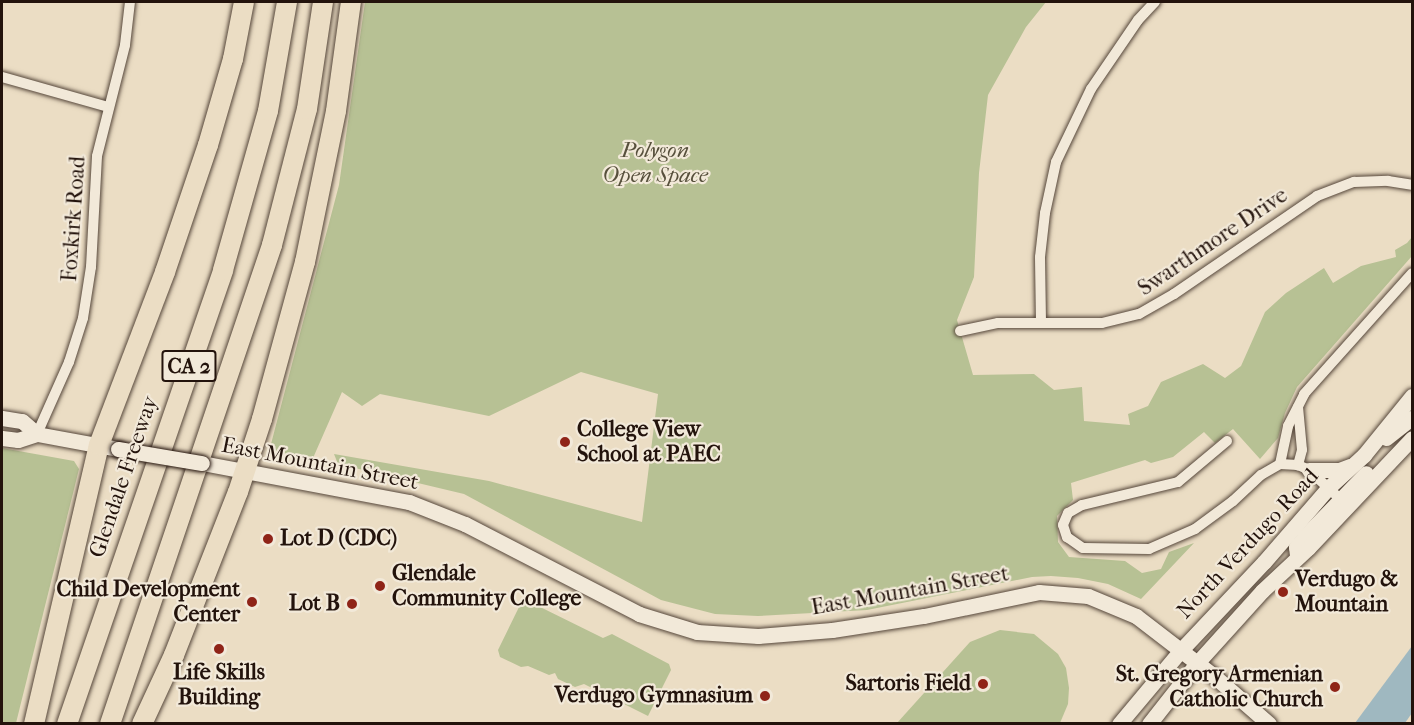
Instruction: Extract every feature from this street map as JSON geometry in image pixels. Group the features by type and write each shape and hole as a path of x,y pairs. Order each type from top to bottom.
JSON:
{"highway":[{"path":"34,723 109,447 208,145 233,59 244,2"},
{"name":"Glendale Freeway","path":"67,723 112,586 223,270 268,111 287,2"},
{"name":"CA 2","path":"110,723 272,245 308,109 323,2"},
{"path":"142,723 174,655 305,262 336,111 351,2"}],"main road":[{"name":"North Verdugo Road","path":"1119,723 1181,650 1264,562 1334,493 1358,460 1413,396"},
{"path":"2,418 22,421 38,434"},
{"path":"1304,467 1339,470 1358,460 1413,418"},
{"name":"East Mountain Street","path":"38,434 409,502 465,524 639,614 697,632 758,636 832,630 924,616 1017,595 1063,592 1088,596 1136,616 1269,723"},
{"path":"2,438 18,440 38,434"},
{"path":"1297,558 1296,547 1334,493 1386,453 1409,442"},
{"name":"North Verdugo Road","path":"1149,723 1197,663 1262,591 1409,442"}],"street":[{"name":"Foxkirk Road","path":"38,434 69,362 83,318 91,267 95,172 108,107 129,26 130,2"},
{"path":"1041,322 1040,257 1045,213 1056,162 1091,89 1138,21 1155,2"},
{"path":"2,77 108,107"},
{"name":"Swarthmore Drive","path":"960,331 998,322 1102,323 1138,314 1174,294 1317,196 1354,182 1388,181 1413,185"},
{"path":"1281,464 1288,426 1304,394 1413,273"},
{"path":"1298,407 1304,467"},
{"path":"1227,441 1178,482 1082,505 1068,513 1064,525 1067,537 1083,548 1149,549 1195,529 1233,501 1261,475 1281,464 1304,467 1334,493"}],"green space":[{"name":"Polygon Open Space","path":"365,2 1046,2 1026,27 988,95 979,173 974,277 957,320 973,375 1034,374 1054,390 1082,387 1084,421 1130,425 1128,414 1148,406 1161,382 1203,364 1225,378 1241,366 1265,312 1286,293 1324,268 1333,283 1361,266 1396,257 1395,250 1412,237 1412,256 1297,387 1285,413 1278,438 1260,459 1233,429 1215,443 1204,432 1173,457 1151,463 1145,460 1071,483 1073,500 1057,516 1058,542 1069,557 1125,561 1142,573 1161,569 1169,552 1194,543 1141,599 1108,584 1051,576 1032,577 867,610 758,616 715,614 661,600 464,494 338,464 334,454 489,481 642,522 658,394 581,372 489,416 380,394 362,406 342,392 313,458 276,452 271,444 339,185"},
{"path":"2,448 74,461 79,469 16,723 2,723"},
{"path":"528,601 603,638 612,634 669,664 671,670 648,716 584,684 575,687 558,679 555,673 549,675 528,666 521,667 500,657 498,650 521,603"},
{"path":"1000,630 1034,634 1058,654 1066,668 1069,688 1068,704 1060,723 897,723 970,642"}],"water":[{"path":"1412,646 1412,713 1405,723 1355,723"}],"place":[{"name":"College View School at PAEC","path":"565,442"},
{"name":"Lot D (CDC)","path":"268,539"},
{"name":"Glendale Community College","path":"380,586"},
{"name":"Verdugo & Mountain","path":"1283,592"},
{"name":"Child Development Center","path":"252,602"},
{"name":"Lot B","path":"352,604"},
{"name":"Life Skills Building","path":"219,649"},
{"name":"Sartoris Field","path":"983,684"},
{"name":"St. Gregory Armenian Catholic Church","path":"1335,687"},
{"name":"Verdugo Gymnasium","path":"765,696"}]}
